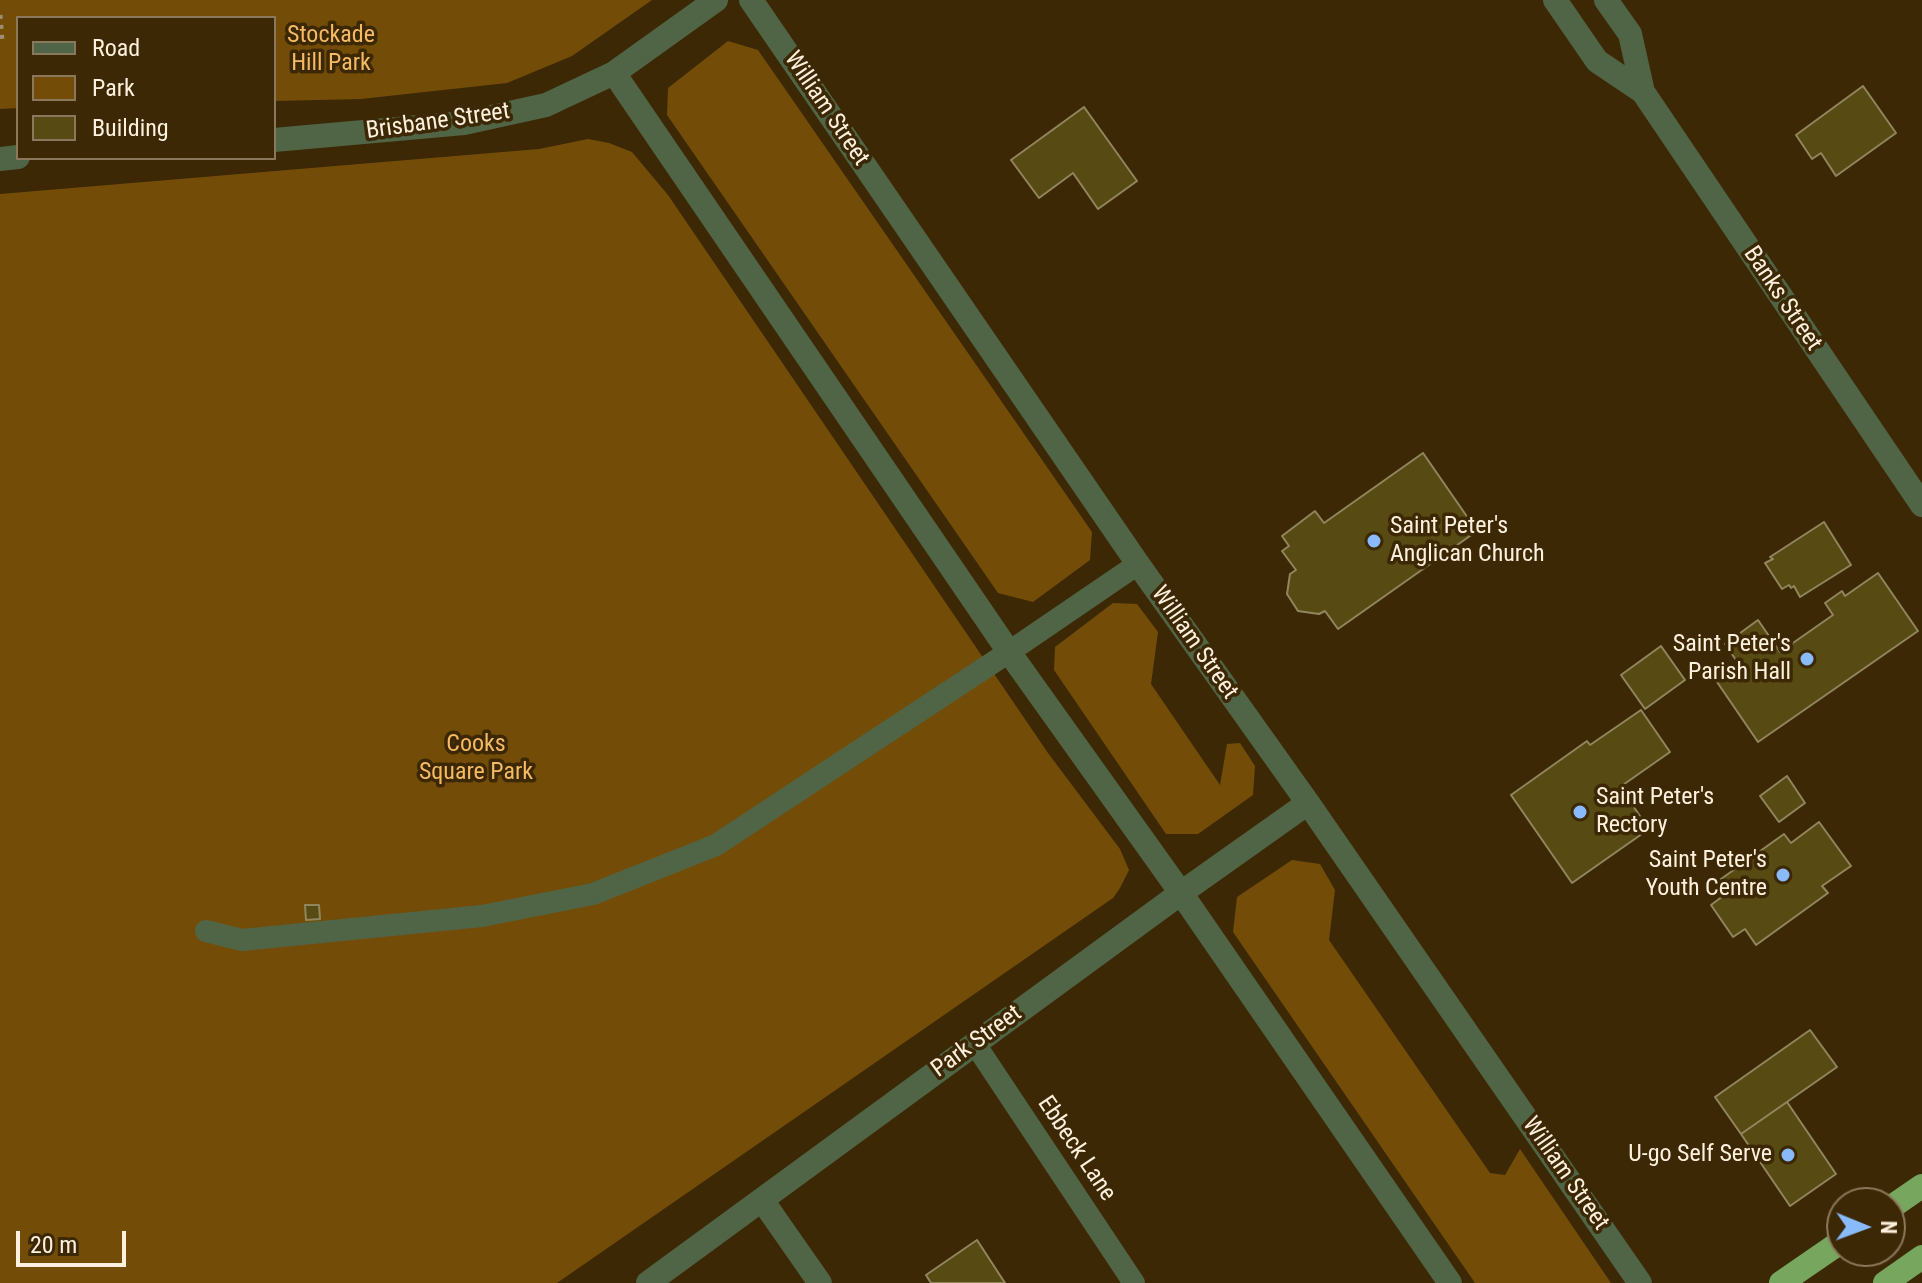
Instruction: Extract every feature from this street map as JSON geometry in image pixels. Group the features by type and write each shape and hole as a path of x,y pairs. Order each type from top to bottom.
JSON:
{"highway":[{"path":"1781,1283 1826,1252"},
{"path":"1885,1283 1922,1257"}],"street":[{"name":"Brisbane Street","path":"276,140 464,123 546,105 614,73 716,0"},
{"name":"William Street","path":"751,0 1138,564 1308,803 1640,1283"},
{"name":"Banks Street","path":"1555,0 1597,61 1643,92"},
{"name":"Banks Street","path":"1606,0 1630,34 1643,92 1922,505"},
{"path":"614,73 1009,652 1181,893 1450,1283"},
{"name":"Park Street","path":"648,1283 1308,803"},
{"path":"762,1200 820,1283"}],"lane":[{"path":"206,931 242,940 284,936 482,916 593,894 716,845 1138,564"},
{"name":"Ebbeck Lane","path":"975,1044 1134,1283"}],"path":[{"path":"0,15 2,42"}],"green space":[{"name":"Stockade Hill Park","path":"0,0 652,0 572,56 507,83 361,99 276,101 276,16 16,16 16,108 0,109"},
{"path":"728,41 758,50 1092,532 1090,560 1033,602 998,593 667,115 668,88"},
{"name":"Cooks Square Park","path":"588,139 632,152 668,195 1048,753 1120,849 1129,870 1120,888 1113,898 557,1283 0,1283 0,194 539,149"},
{"path":"1113,603 1137,604 1158,632 1151,684 1220,785 1227,744 1240,743 1255,766 1253,795 1198,834 1166,834 1054,670 1055,647"},
{"path":"1292,860 1320,864 1335,890 1329,940 1490,1173 1505,1175 1520,1149 1611,1283 1475,1283 1233,932 1237,897"}],"building":[{"path":"1863,86 1896,133 1836,176 1821,153 1812,159 1796,135"},
{"path":"1084,107 1137,181 1098,209 1073,173 1039,198 1011,160"},
{"name":"Saint Peter's Anglican Church","path":"1423,453 1477,531 1338,629 1325,611 1319,614 1298,611 1287,594 1290,574 1296,570 1282,551 1289,546 1282,536 1315,511 1324,523"},
{"path":"1824,522 1851,565 1800,597 1794,586 1782,589 1765,563"},
{"name":"Saint Peter's Parish Hall","path":"1878,573 1918,631 1758,742 1717,682 1740,666 1725,644 1758,620 1780,652 1833,615 1825,603 1842,591 1845,596"},
{"path":"1661,646 1685,680 1645,709 1621,675"},
{"name":"Saint Peter's Rectory","path":"1641,710 1670,752 1620,787 1649,829 1572,883 1511,795 1587,741 1590,745"},
{"path":"1787,776 1805,803 1779,822 1760,796"},
{"name":"Saint Peter's Youth Centre","path":"1819,822 1851,866 1822,886 1828,893 1756,945 1745,929 1733,937 1711,905 1723,896 1714,884 1784,834 1791,843"},
{"path":"305,905 319,905 320,919 306,920"},
{"path":"1810,1030 1837,1067 1741,1134 1715,1097"},
{"path":"1787,1102 1836,1174 1790,1206 1741,1134"},
{"path":"977,1240 1005,1283 931,1283 926,1275"}],"place":[{"name":"Saint Peter's Anglican Church","path":"1374,541"},
{"name":"Saint Peter's Parish Hall","path":"1807,659"},
{"name":"Saint Peter's Rectory","path":"1580,812"},
{"name":"Saint Peter's Youth Centre","path":"1783,875"},
{"name":"U-go Self Serve","path":"1788,1155"}]}
